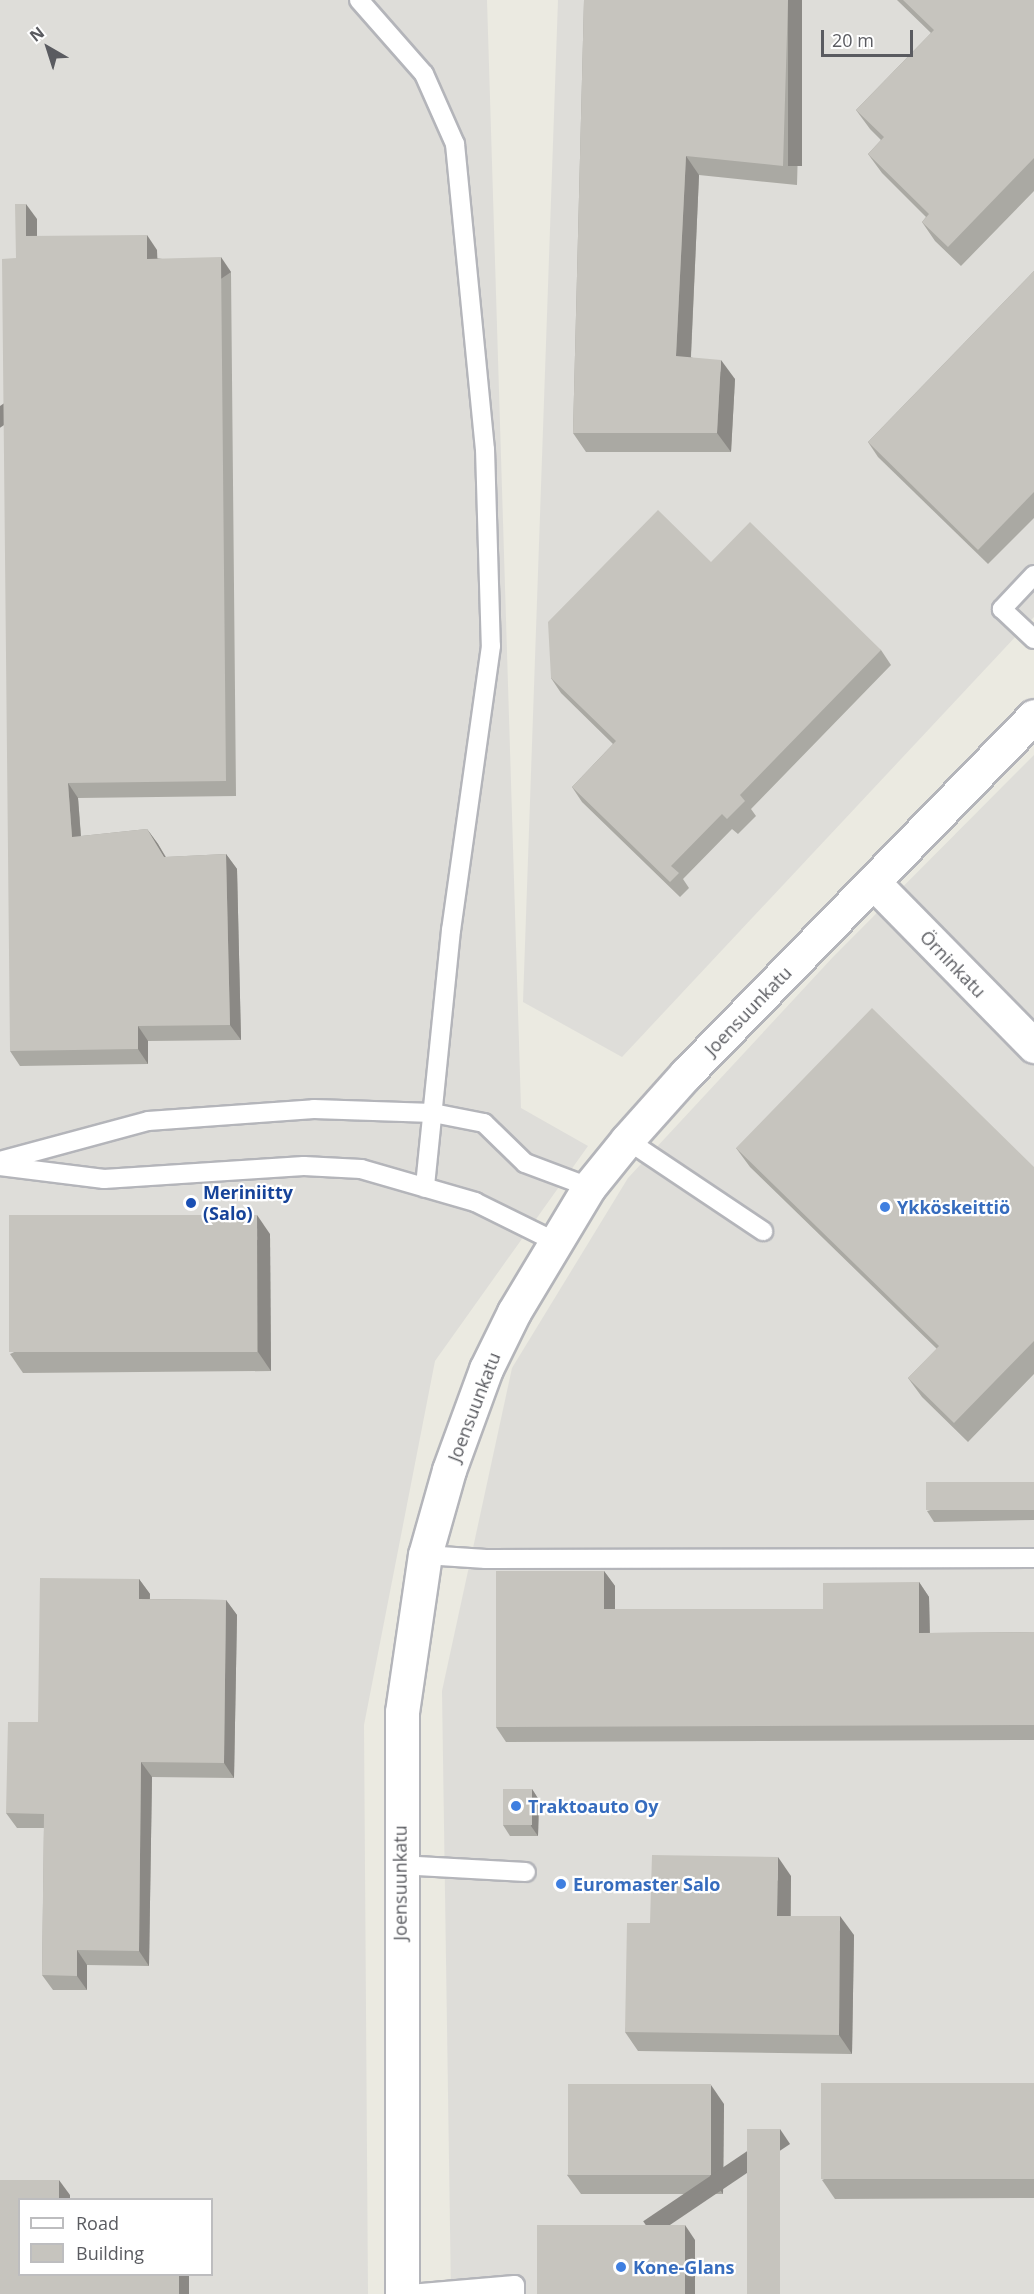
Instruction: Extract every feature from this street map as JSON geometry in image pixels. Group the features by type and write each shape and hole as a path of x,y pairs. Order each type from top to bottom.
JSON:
{"street":[{"name":"Joensuunkatu","path":"402,2294 399,1865 402,1712 425,1555 449,1470 486,1370 589,1187 627,1140 1034,716"},
{"name":"Örninkatu","path":"873,882 1034,1046"}],"lane":[{"path":"359,0 424,74 455,144 484,450 490,646 451,930 425,1188"},
{"path":"1034,575 1002,609 1034,639"},
{"path":"0,1161 148,1121 314,1109 433,1113 484,1123 525,1163 589,1187"},
{"path":"627,1140 762,1231"},
{"path":"0,1166 104,1179 304,1166 361,1169 475,1202 556,1242"},
{"path":"425,1555 486,1559 1034,1558"},
{"path":"399,1865 526,1872"},
{"path":"410,2294 515,2285 515,2294"}],"shaded area":[{"path":"0,0 487,0 521,1108 588,1146 435,1361 364,1725 368,2294 0,2294"},
{"path":"558,0 1034,0 1034,617 622,1057 523,1002"},
{"path":"1034,755 1034,2294 451,2294 442,1691 512,1368 628,1178 833,957"}],"building":[{"path":"584,0 788,0 783,166 686,156 676,356 721,360 717,433 573,433"},
{"path":"903,0 1034,0 1034,158 948,247 922,222 929,214 868,154 884,137 856,110 934,30"},
{"path":"15,204 26,204 26,236 147,235 147,259 221,257 226,781 68,783 72,837 147,829 164,857 226,854 230,1025 138,1026 138,1049 10,1051 2,259 16,258"},
{"path":"1034,271 1034,492 978,550 868,442"},
{"path":"658,510 711,562 750,522 881,650 740,795 745,801 727,819 722,814 671,866 679,873 670,882 572,787 616,741 551,678 548,622"},
{"path":"872,1008 1034,1167 1034,1341 954,1423 908,1378 939,1346 736,1148"},
{"path":"9,1215 257,1215 257,1352 9,1352"},
{"path":"926,1482 1034,1482 1034,1510 926,1510"},
{"path":"496,1571 604,1571 604,1609 823,1609 823,1583 919,1582 919,1633 1034,1632 1034,1725 496,1727"},
{"path":"40,1578 139,1579 139,1599 226,1600 224,1763 141,1762 139,1951 77,1950 77,1976 42,1975 44,1814 6,1813 8,1722 38,1722"},
{"path":"503,1789 532,1789 532,1825 503,1825"},
{"path":"652,1855 778,1857 777,1916 840,1916 839,2035 625,2032 627,1923 650,1923"},
{"path":"821,2083 1034,2083 1034,2179 821,2179"},
{"path":"568,2084 711,2084 711,2175 568,2175"},
{"path":"747,2129 780,2129 780,2294 747,2294"},
{"path":"0,2180 59,2180 59,2198 18,2198 18,2276 179,2276 179,2294 0,2294"},
{"name":"Kone-Glans","path":"537,2225 685,2225 685,2294 537,2294"}],"place":[{"name":"Meriniitty (Salo)","path":"191,1203"},
{"name":"Ykköskeittiö","path":"885,1207"},
{"name":"Traktoauto Oy","path":"516,1806"},
{"name":"Euromaster Salo","path":"561,1884"},
{"name":"Kone-Glans","path":"621,2267"}]}
